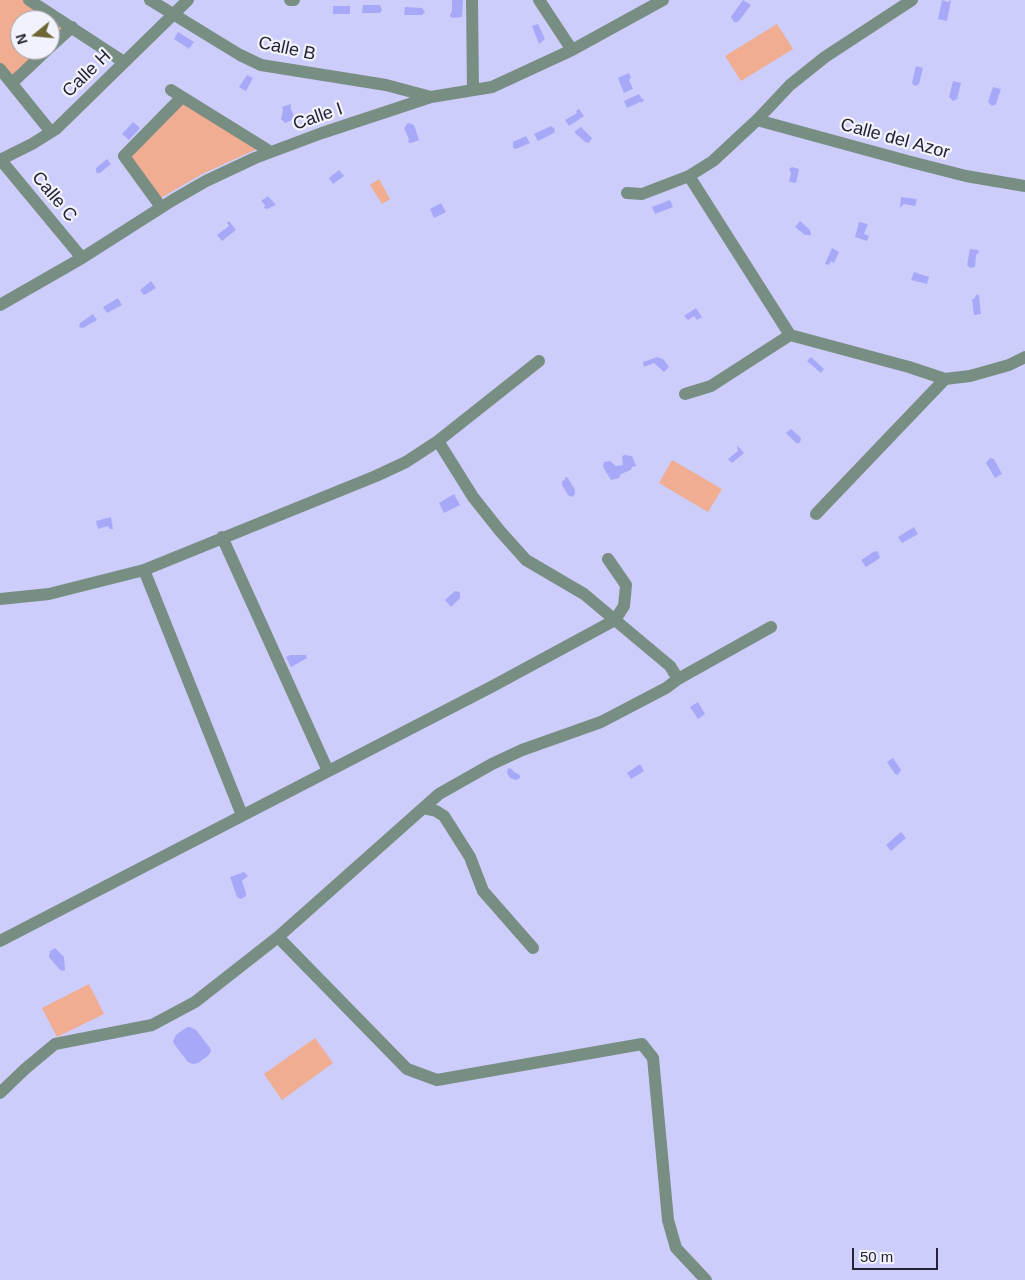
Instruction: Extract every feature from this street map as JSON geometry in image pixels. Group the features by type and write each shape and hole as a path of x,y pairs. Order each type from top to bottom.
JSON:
{"street":[{"path":"29,0 124,62"},
{"name":"Calle B","path":"150,0 240,55 261,65 386,85 431,98"},
{"name":"Calle H","path":"0,160 51,132 188,0"},
{"path":"472,0 474,90"},
{"path":"539,0 572,50"},
{"name":"Calle I","path":"0,305 82,258 161,207 206,181 271,152 322,133 431,98 492,87 572,50 663,0"},
{"path":"627,193 642,194 689,176 714,161 790,85 825,57 912,0"},
{"path":"60,38 72,28"},
{"path":"12,83 36,60"},
{"path":"0,69 51,132"},
{"path":"161,207 124,156 176,93 271,152"},
{"name":"Calle del Azor","path":"757,120 966,176 1025,186"},
{"name":"Calle C","path":"0,160 82,258"},
{"path":"689,176 790,335 909,367 944,379 970,376 1009,365 1025,357"},
{"path":"685,394 711,386 790,335"},
{"path":"0,599 49,594 144,570 376,476 406,462 438,441 539,361"},
{"path":"816,514 944,379"},
{"path":"438,441 473,497 526,560 584,594 670,666 678,679"},
{"path":"222,537 328,771"},
{"path":"0,942 493,686 615,620 624,606 626,585 608,558"},
{"path":"144,570 242,815"},
{"path":"0,1093 55,1044 152,1025 195,1002 278,937 440,794 492,764 522,750 601,722 666,688 678,679 771,627"},
{"path":"423,808 436,811 444,816 470,857 483,891 533,948"},
{"path":"278,937 406,1069 437,1080 642,1044 653,1058 668,1220 676,1248 706,1280"}],"shaded area":[{"path":"0,0 23,0 39,10 10,10 10,60 33,60 10,81 0,68"},
{"path":"60,24 67,28 60,35"},
{"path":"777,24 793,49 741,81 725,56"},
{"path":"182,102 257,149 202,174 159,199 127,157"},
{"path":"379,179 390,199 382,204 370,185"},
{"path":"672,460 722,489 708,512 659,483"},
{"path":"89,984 104,1014 57,1037 42,1008"},
{"path":"315,1038 333,1063 282,1100 264,1074"}],"water":[{"path":"452,0 463,0 462,17 452,18 450,16"},
{"path":"743,0 751,5 738,22 734,22 731,17"},
{"path":"942,0 948,2 951,0 947,21 938,19"},
{"path":"363,5 380,5 382,10 380,13 362,13"},
{"path":"333,6 350,6 350,14 333,14"},
{"path":"405,7 422,8 425,12 422,15 404,15"},
{"path":"538,24 545,39 539,44 532,26"},
{"path":"178,32 194,42 189,49 174,39"},
{"path":"916,66 923,68 919,84 915,86 912,83"},
{"path":"629,73 631,78 629,80 633,89 624,93 618,78"},
{"path":"247,75 253,78 246,91 239,87"},
{"path":"953,81 961,83 957,99 953,101 949,97"},
{"path":"993,87 1001,89 996,104 992,106 988,102"},
{"path":"639,94 644,99 643,102 627,108 624,101"},
{"path":"291,104 295,119 285,123 281,119 282,107"},
{"path":"579,109 584,116 569,126 565,120 577,113 576,111"},
{"path":"133,122 140,128 129,140 122,134"},
{"path":"408,123 414,125 419,140 411,143 408,142 409,139 404,128"},
{"path":"551,126 555,129 554,133 538,141 534,134"},
{"path":"581,127 592,138 589,143 585,142 575,133"},
{"path":"526,136 530,143 516,149 513,148 513,142"},
{"path":"107,159 111,164 100,173 96,173 96,168"},
{"path":"792,167 799,169 796,183 789,182 791,173 789,169"},
{"path":"339,170 344,176 333,184 329,178"},
{"path":"268,196 276,205 267,209 264,208 265,205 261,201"},
{"path":"901,197 917,199 915,206 904,204 900,208"},
{"path":"670,200 673,207 655,214 652,207"},
{"path":"441,203 446,212 434,218 430,209"},
{"path":"229,221 236,230 222,241 217,235 229,226 227,223"},
{"path":"800,221 810,230 811,235 805,235 795,227"},
{"path":"859,222 868,224 864,234 869,236 867,241 855,237"},
{"path":"832,248 839,252 834,263 831,261 829,265 825,264"},
{"path":"970,249 978,250 979,252 976,255 975,267 970,268 967,265"},
{"path":"914,272 929,277 927,284 911,280"},
{"path":"151,281 156,288 144,295 140,290"},
{"path":"977,294 979,296 981,314 974,315 972,299"},
{"path":"118,298 122,305 107,313 103,307"},
{"path":"696,308 702,317 697,320 694,316 688,320 684,316"},
{"path":"93,314 97,320 83,328 79,327 80,323"},
{"path":"657,357 663,359 669,367 664,372 654,363 644,367 643,362"},
{"path":"811,357 824,369 821,373 807,361"},
{"path":"791,429 801,438 800,443 796,443 786,433"},
{"path":"738,446 744,453 732,463 728,459 738,451"},
{"path":"622,456 632,456 636,466 621,474 619,478 611,480 603,467 604,462 610,461 616,466 623,465"},
{"path":"990,458 994,459 1002,474 995,478 986,463"},
{"path":"565,477 568,478 575,490 575,494 572,497 568,495 562,485"},
{"path":"454,494 460,505 444,513 439,503"},
{"path":"111,517 113,529 110,529 108,526 98,529 96,521"},
{"path":"914,527 918,534 902,543 898,537"},
{"path":"875,551 878,552 880,558 866,567 861,560"},
{"path":"455,591 460,592 460,598 451,607 445,600"},
{"path":"290,655 306,655 307,658 291,667 286,657"},
{"path":"698,702 705,714 698,719 690,707"},
{"path":"893,758 901,770 898,775 895,774 887,762"},
{"path":"640,764 644,771 631,779 627,773"},
{"path":"508,768 520,775 520,778 516,780 510,778 507,773"},
{"path":"901,832 906,838 891,851 886,845"},
{"path":"244,872 248,876 242,881 246,896 241,899 237,897 230,877"},
{"path":"55,948 64,957 65,970 63,971 49,957 50,951"},
{"path":"187,1027 196,1030 211,1051 209,1055 198,1063 188,1062 173,1041 176,1035"}]}
